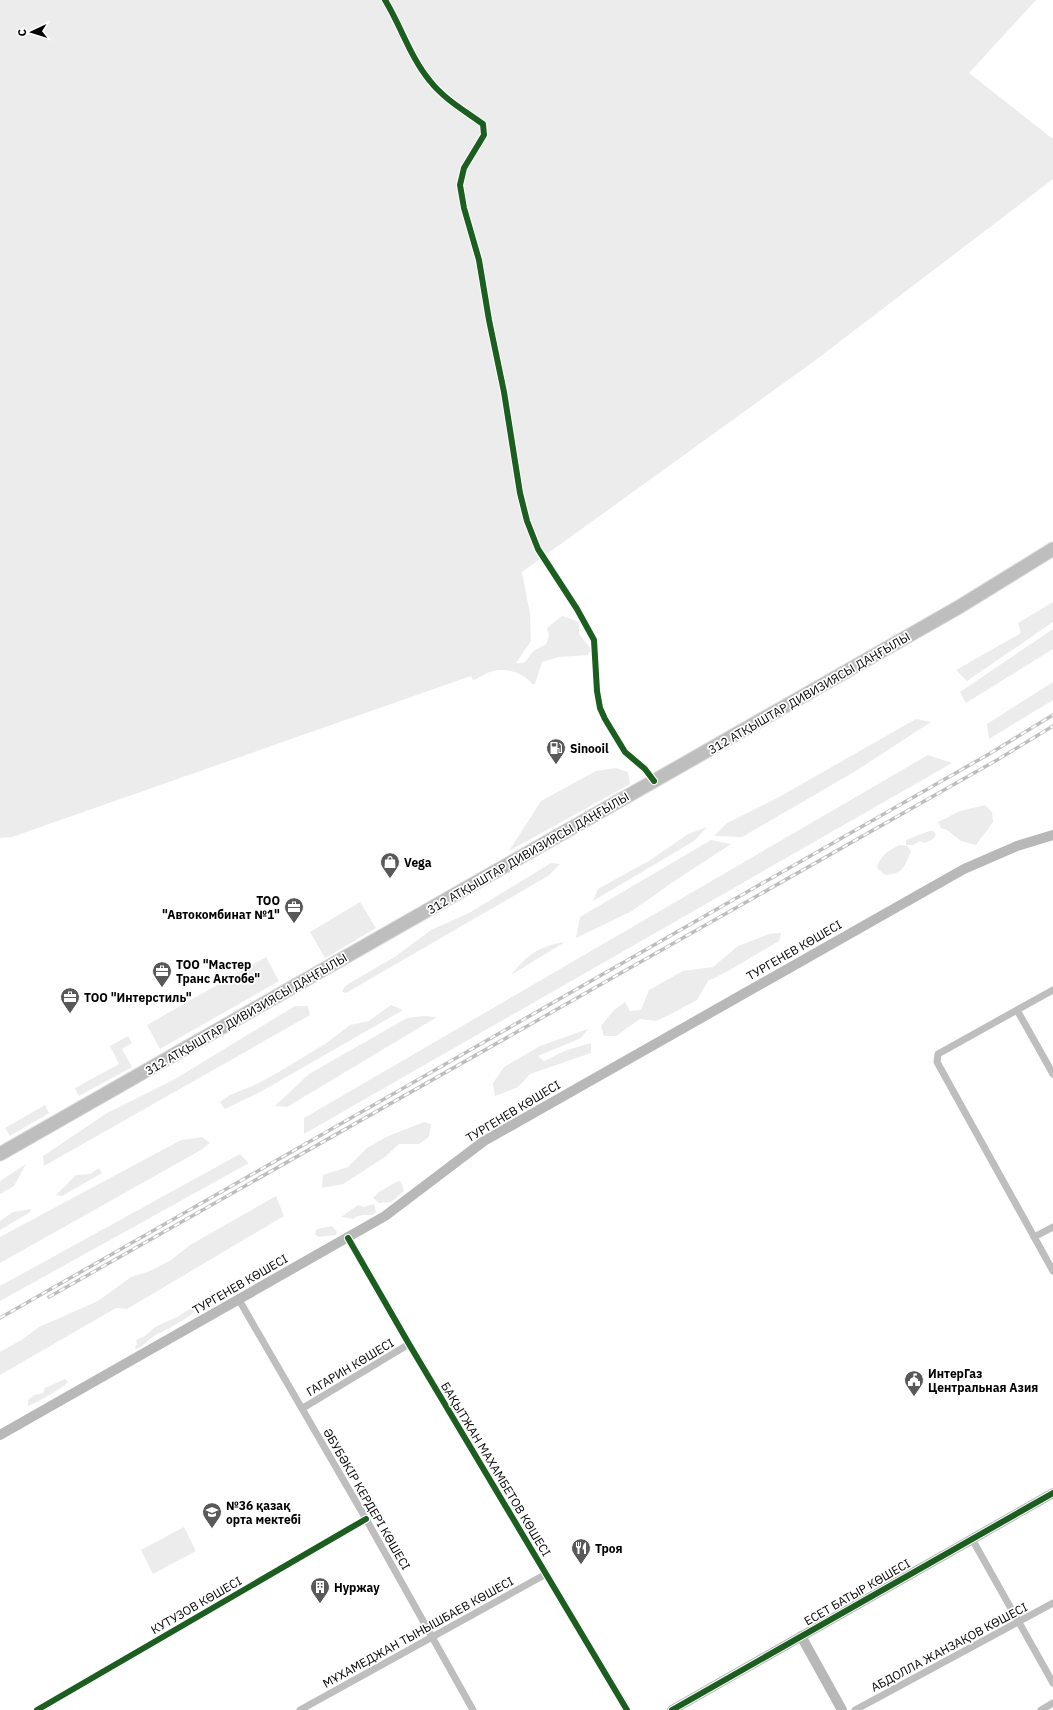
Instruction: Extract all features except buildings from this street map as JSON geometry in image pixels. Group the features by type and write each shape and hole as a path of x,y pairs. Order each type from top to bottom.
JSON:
{"highway":[{"name":"312 АТҚЫШТАР ДИВИЗИЯСЫ ДАҢҒЫЛЫ","path":"0,1154 958,607 1053,549"}],"main road":[{"name":"ТУРГЕНЕВ КӨШЕСІ","path":"0,1435 385,1216 484,1141 964,869 1017,846 1053,835"},
{"name":"ЕСЕТ БАТЫР КӨШЕСІ","path":"672,1710 1053,1493"},
{"path":"801,1636 842,1710"}],"street":[{"path":"385,0 414,57 430,82 448,100 483,124 484,135 464,168 460,185 464,208 479,260 489,320 504,392 520,493 527,522 538,549 577,609 594,640 597,691 600,708 605,719 625,752 645,769 654,781"},
{"path":"1053,990 938,1054 936,1058 1053,1271"},
{"path":"1017,1010 1053,1074"},
{"path":"1034,1237 1053,1227"},
{"name":"БАҚЫТЖАН МАХАМБЕТОВ КӨШЕСІ","path":"348,1238 409,1344 627,1710"},
{"name":"ӘБУБӘКІР КЕРДЕРІ КӨШЕСІ","path":"239,1300 366,1518 473,1710"},
{"name":"ГАГАРИН КӨШЕСІ","path":"303,1408 409,1344"},
{"name":"КУТУЗОВ КӨШЕСІ","path":"37,1710 366,1518"},
{"path":"972,1539 1053,1683"},
{"name":"МҰХАМЕДЖАН ТЫНЫШБАЕВ КӨШЕСІ","path":"300,1710 546,1574"},
{"name":"АБДОЛЛА ЖАНЗАҚОВ КӨШЕСІ","path":"854,1710 1053,1603"},
{"path":"1042,1710 1053,1703"}],"shaded area":[{"path":"0,0 1036,0 969,73 1053,139 1053,179 813,362 522,572 530,614 531,641 516,663 524,662 533,652 546,644 549,636 547,628 562,616 579,622 579,634 591,649 588,655 559,657 542,662 535,684 532,684 524,676 508,670 490,672 473,680 471,676 12,837 0,838"},
{"path":"1053,602 1053,622 967,681 956,670 1021,633 1018,623"},
{"path":"1053,629 1053,649 966,703 960,692"},
{"path":"1053,682 1053,700 989,739 987,724"},
{"path":"916,719 931,722 854,772 742,837 714,836 727,823 779,797"},
{"path":"928,755 952,763 304,1134 304,1118"},
{"path":"616,768 628,772 630,784 509,851 541,801 596,771"},
{"path":"985,805 992,812 993,822 976,845 961,841 947,830 941,828 938,822 960,811"},
{"path":"707,827 694,841 593,901 598,889 652,859 688,834"},
{"path":"929,831 933,831 936,835 933,839 925,843 920,841 913,845 906,845 906,840"},
{"path":"711,840 731,844 632,911 576,938 580,917"},
{"path":"899,845 907,846 911,851 907,861 903,868 897,873 885,875 877,868 878,864 885,854"},
{"path":"551,863 560,864 548,876 346,993 342,992 345,986 396,956 431,930 469,913"},
{"path":"360,902 376,928 325,958 310,932"},
{"path":"781,933 779,941 708,981 697,1000 656,1021 640,1019 616,1036 604,1036 601,1026 614,1010 625,1002 630,1011 641,1010 649,990 683,971 713,967 738,946 769,934"},
{"path":"565,942 511,975 534,952 548,946"},
{"path":"266,957 279,981 160,1049 147,1025"},
{"path":"391,1005 403,1010 262,1091 225,1109 220,1102 230,1095 257,1084 284,1069 328,1042 350,1025 369,1021"},
{"path":"295,1006 308,1006 310,1015 44,1166 43,1156 107,1113 175,1079"},
{"path":"423,1016 437,1017 287,1107 275,1106 309,1074 407,1018"},
{"path":"588,1029 581,1038 538,1056 544,1061 567,1050 591,1043 591,1053 530,1074 518,1087 495,1096 493,1083 504,1067 540,1046"},
{"path":"128,1036 132,1043 122,1049 132,1067 79,1096 75,1088 119,1064 110,1046"},
{"path":"45,1105 49,1113 10,1136 5,1128"},
{"path":"424,1122 431,1124 429,1137 419,1144 399,1144 385,1157 343,1184 322,1188 323,1175 348,1167 367,1148 386,1137"},
{"path":"202,1137 210,1143 201,1150 0,1263 0,1237 181,1140"},
{"path":"240,1154 249,1163 0,1301 0,1286"},
{"path":"26,1164 14,1186 0,1194 0,1181"},
{"path":"99,1168 102,1173 62,1196 56,1195 76,1175 90,1174"},
{"path":"398,1181 401,1182 404,1191 391,1202 379,1203 373,1198 379,1192"},
{"path":"276,1196 284,1216 127,1309 116,1308 0,1375 0,1352 23,1339 39,1327 98,1301 131,1277 150,1271 171,1260 190,1245"},
{"path":"374,1204 376,1212 373,1215 363,1215 355,1217 354,1219 341,1217 358,1205 364,1207"},
{"path":"31,1209 29,1213 0,1230 0,1221 13,1212"},
{"path":"332,1226 337,1232 336,1235 318,1237 315,1234 316,1230 318,1229"},
{"path":"193,1307 196,1309 193,1313 154,1336 144,1345 136,1349 136,1340 145,1336 155,1327 177,1317"},
{"path":"65,1379 68,1382 61,1388 28,1406 28,1400 34,1395 43,1393 45,1388"},
{"path":"184,1527 196,1551 153,1574 141,1550"}],"railway":[{"path":"0,1318 989,754 1053,715"},
{"path":"49,1297 997,760 1053,726"}],"cycle path":[{"path":"385,0 411,52 430,81 448,99 483,124 484,135 464,168 460,185 464,208 479,260 489,320 504,392 520,493 527,521 538,549 577,609 594,640 597,691 600,708 605,719 625,752 645,769 654,781"},
{"path":"348,1238 409,1344 627,1710"},
{"path":"672,1710 1053,1493"},
{"path":"37,1710 366,1519"}],"place":[{"name":"Sinooil","path":"556,765"},
{"name":"Vega","path":"390,879"},
{"name":"ТОО \"Автокомбинат №1\"","path":"294,924"},
{"name":"ТОО \"Мастер Транс Актобе\"","path":"162,988"},
{"name":"ТОО \"Интерстиль\"","path":"70,1014"},
{"name":"ИнтерГаз Центральная Азия","path":"914,1397"},
{"name":"№36 қазақ орта мектебі","path":"212,1529"},
{"name":"Троя","path":"581,1565"},
{"name":"Нуржау","path":"320,1604"}]}
